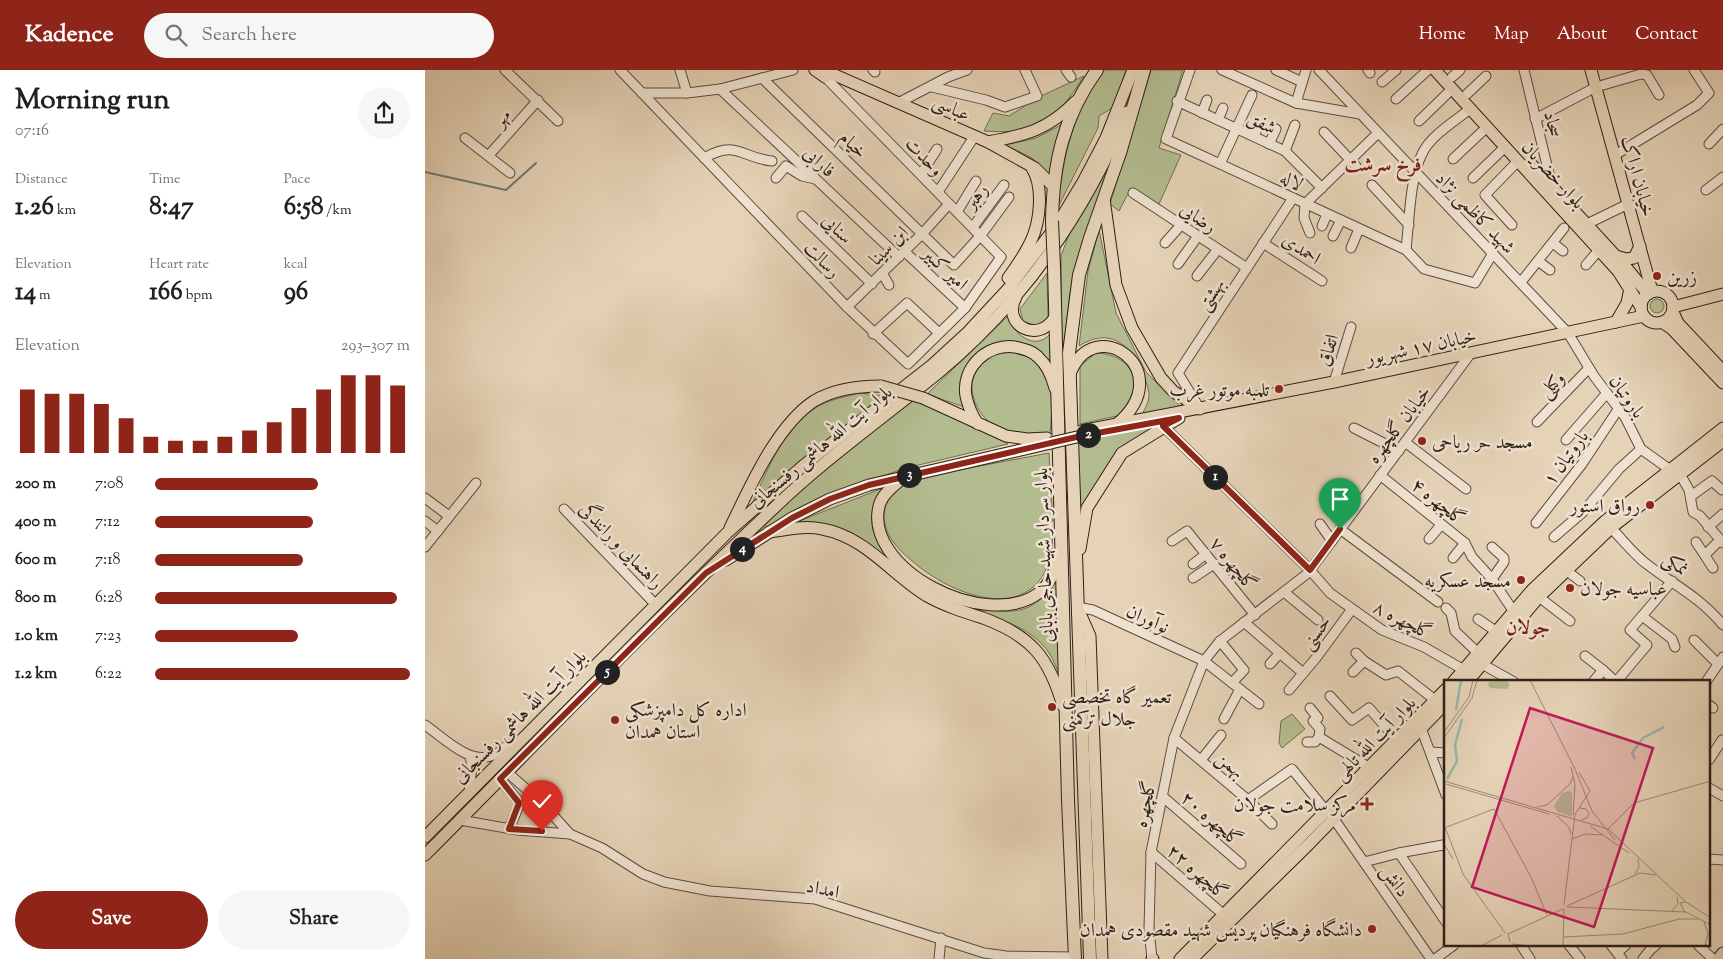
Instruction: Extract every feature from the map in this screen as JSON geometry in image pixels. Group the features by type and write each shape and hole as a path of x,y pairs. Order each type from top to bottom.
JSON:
{"highway":[{"name":"بلوار سردار شهید حاجی بابایی","path":"1075,958 1068,800 1053,186 1064,134 1076,102 1097,70"},
{"name":"بلوار سردار شهید حاجی بابایی","path":"1090,959 1085,801 1090,784 1077,607 1069,353 1079,275 1103,198 1120,153 1139,73"},
{"path":"1068,800 1085,801"}],"main road":[{"name":"عباسی","path":"815,70 900,102 988,142 1030,165 1053,186"},
{"name":"بلوار خضریان","path":"1435,70 1452,77 1650,292"},
{"name":"خیابان اراک","path":"1591,70 1640,246 1650,292"},
{"name":"بلوار آیت الله هاشمی رفسنجانی","path":"425,837 469,793 499,771 812,472 938,372 975,340 1017,295 1066,232 1093,185 1139,73"},
{"name":"بلوار آیت الله هاشمی رفسنجانی","path":"425,855 460,820 521,741 727,534 804,465 932,365 1009,289 1057,225 1106,138 1139,73"},
{"name":"بلوار خضریان","path":"1452,77 1470,109 1619,270 1643,312"},
{"path":"988,142 1021,136 1038,130 1052,123 1076,102"},
{"path":"981,318 1031,241 1036,225 1038,187 1037,176 1030,165"},
{"path":"1103,198 1116,285 1132,328 1161,378 1173,391 1202,409"},
{"path":"1617,256 1626,259 1634,258 1640,246"},
{"path":"1616,322 1627,303 1629,288"},
{"path":"1723,371 1678,323 1667,294 1650,292 1643,312 1652,322 1662,322 1672,329 1723,383"},
{"path":"1662,322 1673,309 1723,294"},
{"path":"1017,295 1012,309 1017,323 1023,328 1038,331 1051,324 1055,317"},
{"name":"خیابان ۱۷ شهریور","path":"1202,409 1616,322 1643,312"},
{"path":"978,424 970,411 965,394 967,378 975,362 991,349 1008,346 1028,350 1039,357 1050,372 1057,394"},
{"path":"1070,374 1078,357 1092,348 1107,346 1119,349 1127,356 1135,365 1138,373 1140,394 1128,415 1117,424"},
{"path":"727,534 778,440 797,416 815,401 841,390 881,386 923,398 1006,436 1027,440 1051,440"},
{"path":"1076,573 1087,508 1122,453 1163,426 1202,409"},
{"path":"1081,434 1117,424 1202,409"},
{"path":"706,573 769,532 830,499 869,485 1051,440 1179,418"},
{"path":"1480,659 1497,632 1514,612 1567,571 1611,528 1723,428"},
{"path":"1465,676 1536,594 1605,521 1723,441"},
{"path":"907,476 887,492 880,502 878,518 880,532 891,552 912,574 936,590 960,600 984,605 1007,605 1025,601 1041,591 1051,579 1062,550"},
{"path":"769,532 821,528 842,534 861,544 927,596 954,609 1008,628 1026,639 1044,658 1056,682 1067,721"},
{"path":"656,605 665,613"},
{"name":"بلوار آیت الله تالهی","path":"1192,959 1440,702"},
{"name":"بلوار آیت الله تالهی","path":"1180,959 1330,815 1397,740 1417,725"},
{"path":"1090,784 1102,959"},
{"path":"1718,959 1723,953"}],"street":[{"path":"505,70 558,121"},
{"name":"رسالت","path":"620,70 873,334 907,364 965,308 1001,257"},
{"path":"680,70 687,93"},
{"path":"642,93 687,93 720,89 763,75 793,70"},
{"path":"900,102 932,87 947,74 967,70"},
{"path":"932,87 986,100 1005,107 1037,96 1025,70"},
{"path":"1177,101 1190,70"},
{"path":"1222,70 1296,103 1361,114"},
{"path":"1276,70 1302,82"},
{"path":"1296,103 1306,70"},
{"name":"شهید کاظمی نژاد","path":"1319,70 1568,332"},
{"path":"1382,82 1395,70"},
{"path":"1396,99 1429,70"},
{"name":"سجاد","path":"1524,70 1552,186"},
{"path":"1615,154 1697,105 1709,93 1693,70"},
{"name":"وحدت","path":"827,73 1001,257"},
{"path":"1535,119 1596,87 1641,74 1647,75 1659,95"},
{"name":"خیام","path":"763,75 954,265 981,235"},
{"path":"1467,94 1486,76"},
{"path":"1419,121 1452,77"},
{"name":"فارابی","path":"720,89 816,180 902,254"},
{"path":"1219,164 1252,95"},
{"name":"مهر","path":"489,156 538,100"},
{"path":"1202,113 1207,100"},
{"name":"شفق","path":"1177,101 1285,151 1326,188"},
{"name":"لاله","path":"1177,101 1166,139 1406,250"},
{"path":"1218,120 1223,108"},
{"path":"1470,109 1430,142 1422,153 1416,172 1406,250 1424,270 1475,283 1493,253"},
{"path":"1285,151 1295,125"},
{"path":"1254,136 1259,126"},
{"path":"1453,159 1487,127"},
{"path":"1269,144 1276,129"},
{"path":"1709,144 1723,130"},
{"path":"1324,132 1354,163"},
{"path":"1310,233 1305,218 1305,204 1354,163 1378,133"},
{"path":"938,192 974,137"},
{"path":"465,138 510,173"},
{"path":"1473,178 1505,147"},
{"path":"704,158 717,150 735,148 758,160 772,161"},
{"path":"921,174 937,149"},
{"path":"1512,225 1485,195 1518,161"},
{"path":"776,178 786,166 802,176 816,180"},
{"path":"1706,190 1723,177"},
{"path":"957,212 976,181"},
{"name":"رهبر","path":"973,227 1004,184"},
{"path":"1371,185 1409,225"},
{"name":"رضایی","path":"1133,193 1247,268"},
{"path":"981,235 1009,197"},
{"name":"بهشتی","path":"1202,409 1178,373 1293,198"},
{"name":"ابن سینا","path":"847,307 923,234 949,204"},
{"path":"1587,224 1628,204"},
{"path":"1322,226 1327,214"},
{"name":"سنایی","path":"802,216 872,284"},
{"path":"1333,236 1341,220"},
{"path":"1165,243 1181,225"},
{"path":"1521,282 1564,228"},
{"path":"1351,248 1359,229"},
{"path":"1178,264 1198,236"},
{"name":"احمدی","path":"1263,243 1322,281"},
{"path":"1553,243 1563,251"},
{"path":"1197,276 1218,249"},
{"path":"1587,265 1599,250"},
{"name":"امیر کبیر","path":"902,254 965,308"},
{"path":"1538,260 1550,270"},
{"path":"882,273 889,285"},
{"path":"873,334 907,303 939,334"},
{"name":"اتفاق","path":"1334,382 1351,327"},
{"name":"باروتیان","path":"1568,332 1589,368 1625,416 1641,449 1675,472"},
{"name":"خیابان گلچهره","path":"1204,661 1220,641 1310,570 1471,353"},
{"name":"وکیلی","path":"1537,422 1589,368"},
{"path":"1566,440 1607,393"},
{"name":"۱ باروتیان","path":"1536,523 1582,464 1619,408"},
{"name":"گلچهره ۸","path":"1163,426 1310,570 1330,593 1382,630 1424,647 1465,676"},
{"path":"1354,428 1399,451"},
{"path":"1405,442 1466,489"},
{"path":"1554,537 1583,512 1619,469 1641,449"},
{"path":"1675,472 1691,496 1693,512 1721,542 1705,556"},
{"name":"گلچهره ۴","path":"1380,475 1465,543 1472,557 1492,579 1514,612"},
{"path":"1691,496 1712,480 1722,490"},
{"path":"426,545 476,483"},
{"path":"1338,490 1354,511"},
{"path":"425,498 449,516"},
{"name":"راهنمایی و رانندگی","path":"564,509 656,605"},
{"path":"1708,527 1723,514"},
{"path":"425,521 438,531"},
{"path":"1320,524 1331,541"},
{"path":"1429,539 1441,525"},
{"name":"نمکی","path":"1611,528 1642,560 1709,608 1723,625"},
{"path":"1340,529 1442,605 1451,613 1455,631 1480,659 1511,680"},
{"name":"گلچهره ۷","path":"1172,541 1187,531 1255,615"},
{"path":"1696,542 1713,568"},
{"path":"1453,558 1465,543"},
{"path":"1491,547 1504,558 1505,562 1492,579"},
{"path":"1193,564 1206,554"},
{"path":"1193,578 1214,564"},
{"path":"1567,571 1580,581"},
{"path":"1618,680 1647,644 1631,630 1672,581"},
{"path":"1284,592 1318,620"},
{"path":"1536,594 1570,621"},
{"name":"نوآوران","path":"1077,607 1093,610 1204,661 1259,704"},
{"name":"حسنی","path":"1289,690 1353,609"},
{"path":"1643,616 1673,639 1675,647"},
{"path":"1478,619 1497,632"},
{"name":"حسنی","path":"1244,622 1303,673"},
{"path":"1694,640 1721,661 1707,680"},
{"path":"1220,641 1244,670 1232,683"},
{"path":"1270,664 1280,653"},
{"path":"1356,654 1386,675 1398,671 1440,702"},
{"path":"1585,656 1614,680"},
{"name":"گلچهره","path":"1153,959 1149,929 1151,852 1174,738 1204,661"},
{"path":"1353,672 1364,661"},
{"path":"1595,680 1603,670"},
{"path":"1224,719 1240,689"},
{"path":"1330,696 1353,720 1369,708 1397,740"},
{"path":"1307,742 1315,742 1319,737 1319,729 1313,722 1318,718 1310,708"},
{"path":"425,725 470,756 483,758 494,755 508,743 521,741"},
{"path":"1417,725 1431,752 1444,792"},
{"name":"بهمن","path":"1201,760 1221,735"},
{"path":"1319,737 1370,768"},
{"name":"بهمن","path":"1174,738 1249,800 1292,769 1330,815"},
{"path":"1711,757 1722,740"},
{"path":"1431,752 1444,753"},
{"path":"469,793 472,766 470,756"},
{"path":"499,771 541,802 570,834"},
{"path":"499,771 519,803"},
{"name":"گلچهره ۲۰","path":"1162,796 1241,864"},
{"path":"1249,800 1272,824"},
{"path":"519,803 541,802"},
{"path":"509,829 519,803"},
{"name":"دانش","path":"1330,815 1431,959"},
{"path":"460,820 509,829 570,834"},
{"name":"امداد","path":"570,834 602,848 643,874 665,882 710,891 815,899 984,953 1006,956 1075,958"},
{"path":"1364,862 1399,853 1443,845 1444,846"},
{"name":"گلچهره ۲۲","path":"1151,852 1224,915"},
{"path":"1399,853 1444,920"},
{"path":"939,959 941,938"},
{"path":"1435,959 1453,946"},
{"path":"1522,946 1530,959"},
{"path":"1570,946 1579,959"},
{"path":"1612,946 1620,956"},
{"path":"1643,959 1655,946"},
{"path":"1699,946 1713,959"}],"green space":[{"path":"1103,70 1126,70 1114,107 1099,116 1098,128 1058,207 1063,170 1071,136 1084,103"},
{"path":"1151,70 1183,70 1159,148 1181,155 1159,204 1130,190 1119,211 1110,204"},
{"path":"1084,76 1064,104 1044,122 1018,130 1003,132 984,131 993,113 1009,116 1039,97"},
{"path":"1127,124 1077,261 1070,292 1062,361 1061,256 1070,232 1102,177"},
{"path":"1061,125 1050,177 1032,158 1006,145 1036,138"},
{"path":"1099,230 1116,313 1146,372 1181,407 1140,417 1145,410 1149,398 1148,387 1137,362 1125,346 1109,338 1100,338 1090,340 1079,346 1088,271"},
{"path":"1047,273 1048,317 1046,322 1036,327 1023,321 1020,309"},
{"path":"1654,299 1660,299 1664,306 1660,313 1654,313 1650,309 1650,303"},
{"path":"1008,316 1014,329 1031,341 1044,339 1050,334 1050,363 1024,346 1010,343 994,344 981,351 975,358 964,407 927,394"},
{"path":"1007,350 1035,361 1044,369 1049,379 1051,390 1050,433 1012,435 996,428 984,417 976,405 972,391 973,378 979,366 990,356"},
{"path":"1096,353 1111,355 1124,362 1133,373 1135,388 1126,414 1080,424 1080,366"},
{"path":"859,393 887,396 750,508 784,440 803,417 820,405"},
{"path":"910,395 977,425 1008,444 906,468 828,495 739,549 749,532"},
{"path":"1167,419 1125,450 1082,528 1073,439"},
{"path":"1049,453 1053,521 1042,522 1042,530 1053,530 1049,561 1038,582 1022,594 1001,599 979,596 955,588 932,576 911,560 899,549 889,535 884,516 887,502 897,490 909,481 916,478"},
{"path":"883,488 876,500 873,511 873,529 882,547 897,567 862,539 840,528 797,522"},
{"path":"1057,579 1061,678 1049,653 1033,636 1013,624 969,608 1009,611 1029,607 1048,592"},
{"path":"1292,714 1305,729 1282,748 1279,743 1281,721"}],"waterway":[{"path":"425,172 506,190 536,163"}],"place":[{"name":"زرین","path":"1657,276"},
{"name":"تلمبه موتور غرب","path":"1279,389"},
{"name":"مسجد حر ریاحی","path":"1422,441"},
{"name":"رواق استور","path":"1650,505"},
{"name":"مسجد عسکریه","path":"1521,580"},
{"name":"عباسیه جولان","path":"1570,588"},
{"name":"تعمیر گاه تخصصی جلال ترکمنی","path":"1052,707"},
{"name":"اداره کل دامپزشکی استان همدان","path":"615,720"},
{"name":"مرکز سلامت جولان","path":"1367,804"},
{"name":"دانشگاه فرهنگیان پردیس شهید مقصودی همدان","path":"1372,929"}],"district":[{"name":"فرخ سرشت","path":"1383,164"},
{"name":"جولان","path":"1528,627"}],"route":[{"path":"542,831 509,829 519,803 500,779 706,573 792,518 830,499 869,485 907,476 1115,429 1179,418 1163,426 1310,570 1340,529"}]}
